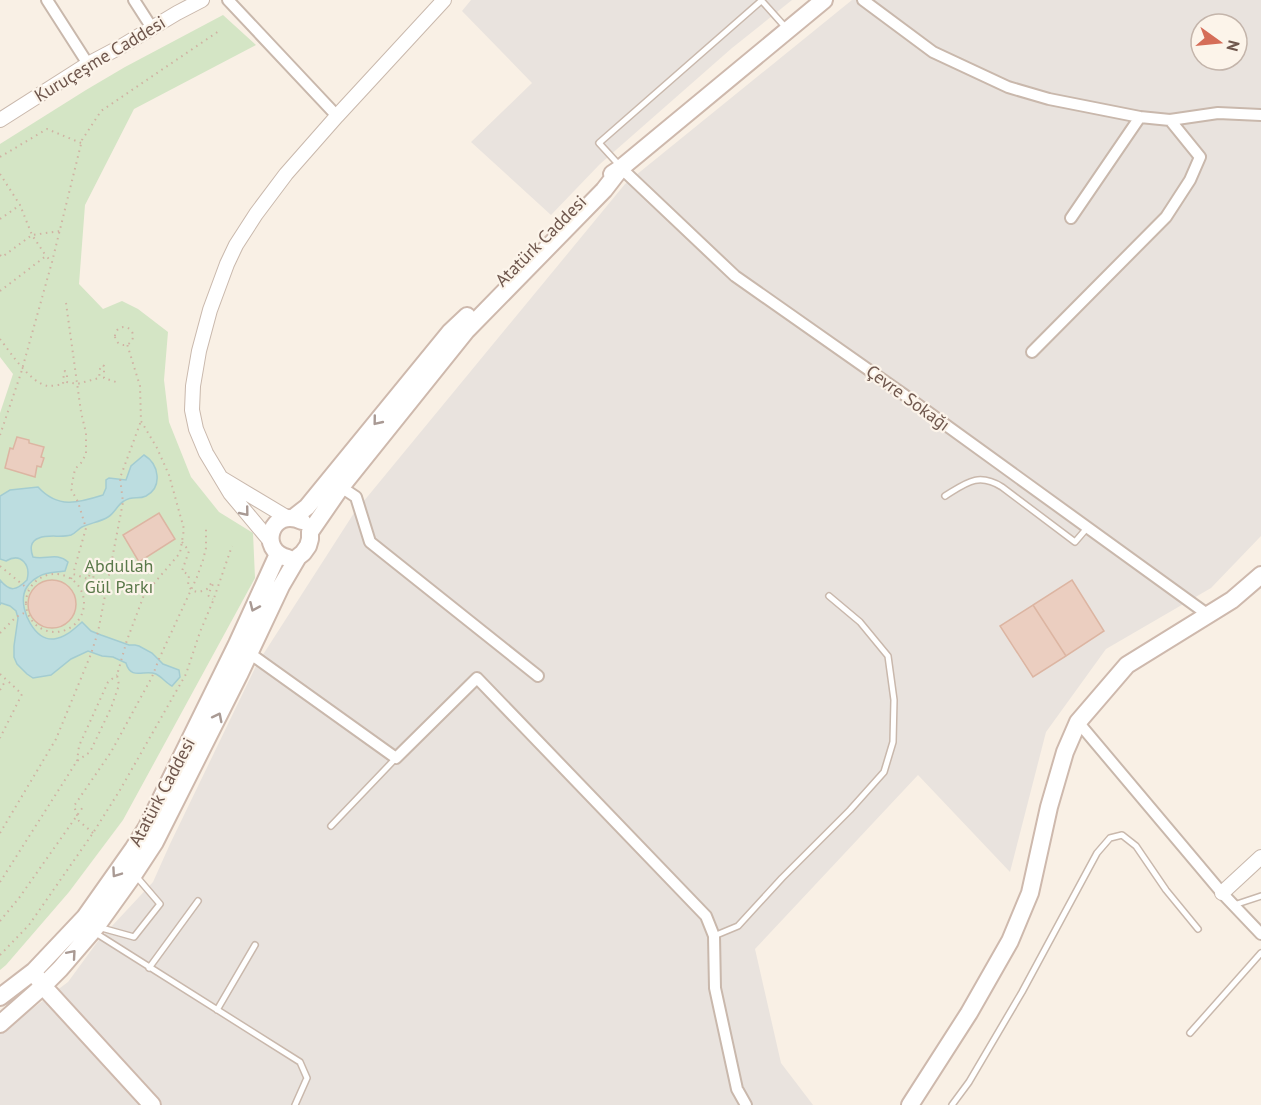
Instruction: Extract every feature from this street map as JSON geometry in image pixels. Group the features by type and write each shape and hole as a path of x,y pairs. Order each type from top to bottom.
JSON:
{"main road":[{"name":"Atatürk Caddesi","path":"291,518 307,507 450,332 599,182 621,168 824,0"},
{"path":"310,531 341,487 466,331 604,190 621,168"},
{"path":"0,1024 43,986 94,929 135,874 154,842 243,648 298,557 308,546 310,531 301,520 291,518 279,521 273,527 271,534 274,548 284,557 298,557"},
{"name":"Atatürk Caddesi","path":"0,997 34,971 85,917 147,827 243,648 274,548"},
{"path":"910,1105 969,1013 1010,941 1030,893 1048,807 1065,752 1078,722 1127,665 1232,600 1261,575"},
{"path":"34,971 43,986 152,1105"}],"street":[{"path":"47,0 87,64"},
{"path":"134,0 152,28"},
{"name":"Kuruçeşme Caddesi","path":"0,120 87,64 202,0"},
{"path":"228,0 337,116"},
{"path":"274,548 230,493 206,453 196,429 192,410 192,386 210,310 236,245 286,174 444,0"},
{"path":"863,0 933,52 1008,87 1049,99 1140,117 1170,120 1218,113 1261,115"},
{"path":"1071,218 1140,117"},
{"path":"1032,352 1166,217 1190,180 1200,157 1170,120"},
{"name":"Çevre Sokağı","path":"621,168 735,276 903,394 1207,615"},
{"path":"222,478 291,518"},
{"path":"341,487 356,497 370,542 538,676"},
{"path":"243,648 396,758 477,678 706,916 714,936 715,988 737,1089 746,1105"},
{"path":"1078,722 1222,893 1261,934"},
{"path":"1222,893 1261,857"}],"lane":[{"path":"621,168 599,143 761,1 788,30"},
{"path":"945,496 968,481 991,481 1075,542 1087,528"},
{"path":"714,936 738,926 884,772 893,742 894,700 888,656 861,622 829,596"},
{"path":"332,826 396,758"},
{"path":"952,1105 969,1082 1022,992 1097,853 1110,838 1122,835 1136,846 1166,890 1198,928"},
{"path":"94,929 134,937 160,904 135,874"},
{"path":"1234,905 1261,896"},
{"path":"150,968 198,902"},
{"path":"94,929 150,968 300,1062 307,1078 295,1105"},
{"path":"217,1010 255,945"},
{"path":"1190,1033 1261,952"}],"path":[{"path":"0,435 52,262 81,142 101,111 219,31"},
{"path":"0,157 47,129 81,142"},
{"path":"0,174 20,205 32,235 52,262"},
{"path":"0,219 20,205"},
{"path":"0,255 2,257 32,235 60,231"},
{"path":"0,291 46,256"},
{"path":"66,303 86,433 86,454 81,464 75,469 72,489 86,528 71,579"},
{"path":"120,328 129,329 132,334 132,339 127,344 120,344 116,340 115,334 120,328"},
{"path":"0,339 22,367 47,386 63,384 66,371 67,382 77,384 99,378 102,366 105,368 104,378 116,382"},
{"path":"0,832 56,739 98,632 123,502 120,478 141,421 140,386 127,344"},
{"path":"0,882 77,761 90,752 119,685 117,675 144,595 180,554 184,529 169,475 141,421"},
{"path":"93,833 79,821 74,806 111,752 152,677 197,577 206,548 206,528"},
{"path":"182,542 189,551 182,572 189,575 190,589 197,592 204,591 212,582 213,586 208,595 214,599"},
{"path":"0,955 29,924 93,833 186,674 232,546"},
{"path":"73,574 88,579 95,560 97,560 93,579 106,591"},
{"path":"0,566 29,590"},
{"path":"49,574 58,574 71,579 80,589 83,598 84,607 81,616 76,623 60,632 40,629 27,612 25,604 32,585 39,578 49,574"},
{"path":"0,633 16,617 27,612"},
{"path":"0,674 22,694 0,738"},
{"path":"77,761 79,746 108,682 117,675"},
{"path":"0,690 6,680"},
{"path":"0,921 19,898 83,807"}],"shaded area":[{"path":"471,0 792,0 732,48 600,164 551,215 471,142 532,83 462,11"},
{"path":"852,0 1261,0 1261,536 1211,588 1106,649 1046,732 1010,872 918,775 755,949 781,1063 813,1105 0,1105 0,1033 68,982 98,941 153,882 257,664 354,513 625,184"}],"green space":[{"name":"Abdullah Gül Parkı","path":"223,15 256,45 134,109 85,205 79,284 103,309 122,301 138,309 168,332 164,380 169,422 191,477 219,512 253,533 255,578 123,820 69,892 0,970 0,413 13,374 0,357 0,144 125,67"}],"water":[{"path":"144,455 153,464 157,475 155,487 146,496 127,499 108,517 82,527 71,535 43,537 32,543 33,557 60,557 68,562 65,571 45,574 29,584 24,594 24,608 30,624 47,638 62,637 82,622 91,631 129,645 139,646 152,653 163,664 179,670 180,677 172,686 156,674 131,672 126,663 113,657 88,651 71,659 51,675 33,678 17,664 14,657 18,618 16,611 10,606 1,603 0,605 0,580 7,587 16,588 27,580 28,569 20,559 6,561 0,559 0,496 10,490 38,487 53,499 61,501 77,502 94,498 103,495 106,480 109,478 126,480 131,466"}],"building":[{"path":"17,437 44,447 41,457 44,458 41,467 37,466 35,477 5,468 10,448 13,449"},
{"path":"159,513 175,539 139,562 123,535"},
{"path":"47,580 57,580 72,590 76,604 72,618 66,624 57,628 47,628 32,618 28,609 28,599 38,584"},
{"path":"1072,580 1104,631 1066,656 1033,605"},
{"path":"1033,605 1066,656 1033,677 1000,626"}]}
